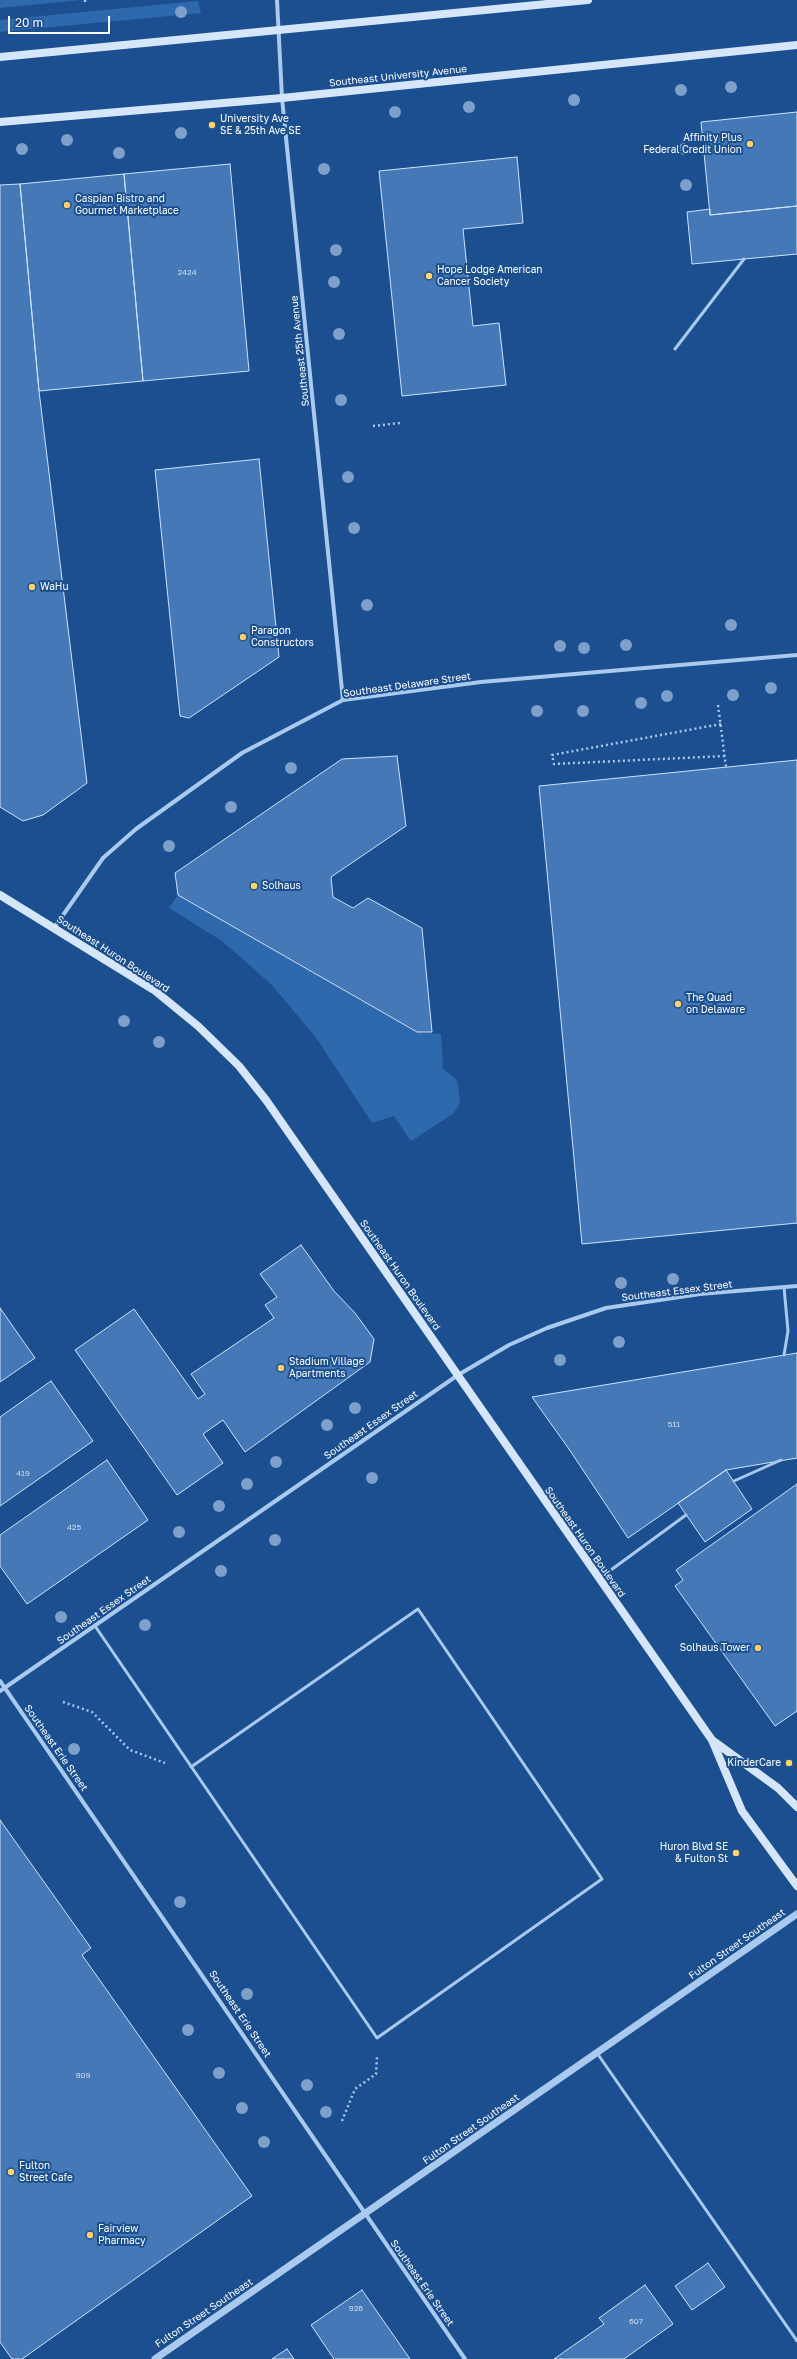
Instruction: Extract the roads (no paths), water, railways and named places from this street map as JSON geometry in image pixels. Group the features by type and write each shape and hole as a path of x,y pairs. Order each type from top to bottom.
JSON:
{"main road":[{"path":"0,57 588,0"},
{"name":"Southeast University Avenue","path":"0,122 282,98 797,45"},
{"name":"Southeast Huron Boulevard","path":"0,895 154,990 198,1026 239,1066 266,1100 712,1740 742,1811 797,1886"},
{"name":"Southeast Huron Boulevard","path":"712,1740 778,1788 797,1807"}],"street":[{"name":"Southeast 25th Avenue","path":"278,0 282,98 344,700"},
{"name":"Southeast Delaware Street","path":"54,928 103,858 136,829 242,754 344,700 480,682 797,655"},
{"name":"Southeast Essex Street","path":"0,1691 458,1375 509,1345 547,1328 606,1308 700,1294 797,1286"},
{"name":"Southeast Erie Street","path":"0,1681 333,2163 364,2214 465,2359"},
{"name":"Fulton Street Southeast","path":"155,2359 797,1914"}],"lane":[{"path":"675,349 744,260"},
{"path":"784,1287 788,1331 784,1355"},
{"path":"734,1481 781,1460"},
{"path":"599,1579 686,1515"},
{"path":"95,1626 191,1767 377,2038 602,1879 418,1609 191,1767"},
{"path":"597,2053 797,2341"}],"place":[{"name":"University Ave SE & 25th Ave SE","path":"212,125"},
{"name":"Affinity Plus Federal Credit Union","path":"750,144"},
{"name":"Caspian Bistro and Gourmet Marketplace","path":"67,205"},
{"name":"Hope Lodge American Cancer Society","path":"429,276"},
{"name":"WaHu","path":"32,587"},
{"name":"Paragon Constructors","path":"243,637"},
{"name":"Solhaus","path":"254,886"},
{"name":"The Quad on Delaware","path":"678,1004"},
{"name":"Stadium Village Apartments","path":"281,1368"},
{"name":"Solhaus Tower","path":"758,1648"},
{"name":"KinderCare","path":"789,1763"},
{"name":"Huron Blvd SE & Fulton St","path":"736,1853"},
{"name":"Fulton Street Cafe","path":"11,2172"},
{"name":"Fairview Pharmacy","path":"90,2235"}]}
